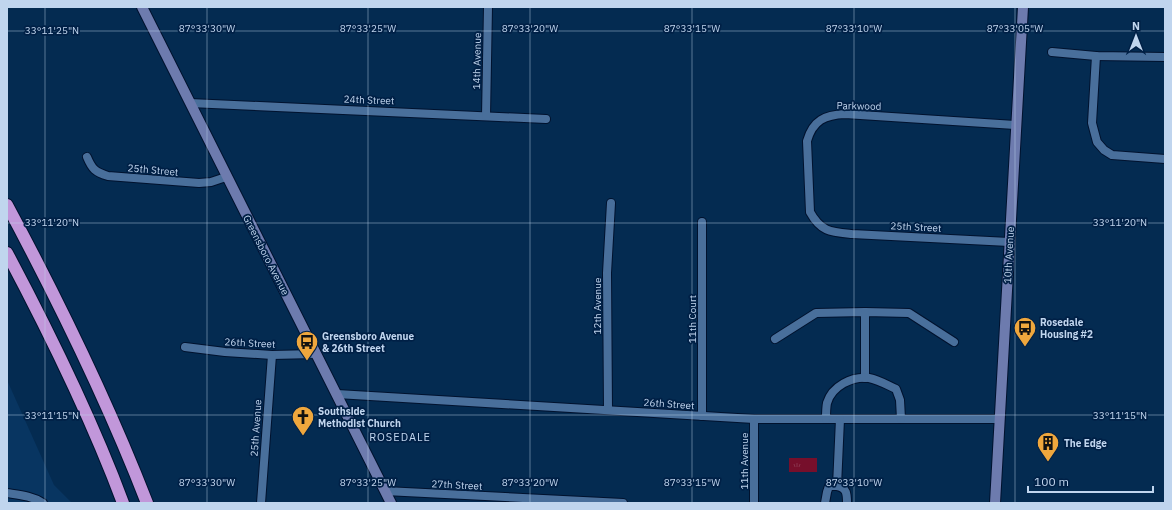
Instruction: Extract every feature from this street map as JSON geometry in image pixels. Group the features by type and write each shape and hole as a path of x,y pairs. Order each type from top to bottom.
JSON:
{"highway":[{"path":"7,205 79,345 124,445 146,503"},
{"path":"7,253 38,312 82,403 123,503"}],"main road":[{"name":"Greensboro Avenue","path":"142,7 226,177 391,503"},
{"name":"10th Avenue","path":"995,503 1015,125 1023,7"}],"street":[{"name":"14th Avenue","path":"486,116 488,7"},
{"path":"1052,52 1096,56 1165,57"},
{"path":"1096,56 1092,123 1097,142 1104,150 1112,155 1165,159"},
{"name":"24th Street","path":"190,103 546,119"},
{"name":"Parkwood","path":"823,228 815,221 810,212 807,141 810,131 816,123 825,117 835,114 845,114 1015,125"},
{"name":"25th Street","path":"87,157 91,166 98,173 108,176 199,183 211,182 226,177"},
{"name":"12th Avenue","path":"608,410 607,273 611,203"},
{"name":"11th Court","path":"702,222 702,416"},
{"name":"25th Street","path":"823,228 832,232 852,234 1010,242"},
{"path":"775,339 816,313 865,312 909,313 954,342"},
{"path":"865,312 865,378"},
{"name":"26th Street","path":"185,347 225,352 315,354"},
{"name":"25th Avenue","path":"261,503 272,354"},
{"path":"826,419 827,402 838,386 854,379 865,378 882,382 896,389 900,400 901,419"},
{"name":"26th Street","path":"337,394 754,419 999,419"},
{"name":"11th Avenue","path":"754,419 754,503"},
{"path":"837,486 840,419"},
{"path":"825,503 829,486 837,486 845,489 847,493 847,503"},
{"name":"27th Street","path":"385,492 623,503"},
{"path":"7,493 26,496 43,503"}],"shaded area":[{"path":"7,380 54,485 72,503 7,503"}],"green space":[{"path":"789,458 817,458 817,472 789,472"}],"place":[{"name":"Rosedale Housing #2","path":"1025,348"},
{"name":"Greensboro Avenue & 26th Street","path":"307,362"},
{"name":"Southside Methodist Church","path":"303,436"},
{"name":"The Edge","path":"1048,462"}],"district":[{"name":"ROSEDALE","path":"400,437"}]}
